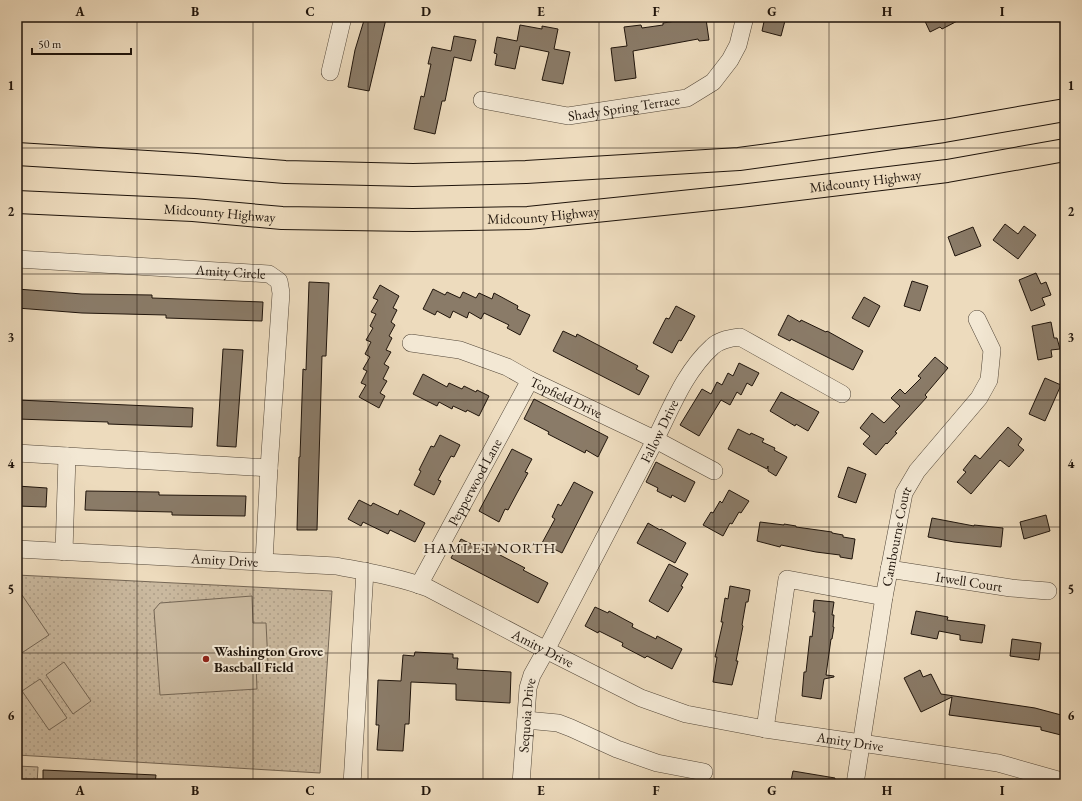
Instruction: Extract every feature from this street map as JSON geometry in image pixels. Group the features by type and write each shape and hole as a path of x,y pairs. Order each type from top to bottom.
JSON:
{"main road":[{"path":"17,154 285,172 413,175 526,172 739,159 944,132 1065,110"},
{"name":"Midcounty Highway","path":"17,202 193,210 282,218 413,220 528,218 740,196 947,171 1065,150"}],"street":[{"path":"330,72 343,17"},
{"name":"Shady Spring Terrace","path":"482,100 568,116 687,98 713,82 730,60 738,46 744,17"},
{"name":"Amity Circle","path":"17,259 269,274 279,281 281,293 268,468 264,562"},
{"name":"Cambourne Court","path":"855,784 884,597 904,493 918,470 979,398 989,380 992,350 977,319"},
{"name":"Fallow Drive","path":"546,650 656,440 683,384 713,346 729,338 740,337 842,394"},
{"name":"Topfield Drive","path":"411,343 460,350 507,367 530,380 656,440 714,471"},
{"name":"Pepperwood Lane","path":"419,585 530,380"},
{"path":"17,453 268,468"},
{"path":"64,552 67,456"},
{"name":"Amity Drive","path":"17,549 336,566 365,571 419,585 641,698 680,712 765,729 998,763 1065,782"},
{"name":"Irwell Court","path":"889,569 1011,588 1048,591"},
{"path":"352,784 365,571"},
{"path":"765,729 787,579 884,597"},
{"name":"Sequoia Drive","path":"521,784 528,688 532,675 546,650"},
{"path":"526,720 558,724 578,731 617,749 657,763 704,772"}],"shaded area":[{"path":"17,575 332,591 320,773 17,755"},
{"path":"22,595 49,635 17,656 17,598"},
{"name":"Washington Grove Baseball Field","path":"252,596 253,623 266,623 268,663 256,664 257,689 160,695 154,610 160,603"},
{"path":"64,662 91,701 73,714 46,675"},
{"path":"40,679 67,718 49,730 22,691"},
{"path":"17,766 38,767 37,784 17,784"}],"building":[{"path":"365,17 386,19 369,91 348,87 355,50"},
{"path":"765,17 786,17 781,36 762,31"},
{"path":"923,17 965,17 942,29 940,27 930,32"},
{"path":"695,18 695,20 706,19 709,40 699,41 698,39 633,51 636,78 615,81 611,48 627,46 624,27 641,25 642,28"},
{"path":"520,25 542,29 542,26 558,29 554,49 570,52 563,84 542,80 549,52 520,46 515,69 495,65 497,54 494,53 497,37 517,41"},
{"path":"454,36 476,40 471,61 454,57 445,101 442,101 435,134 414,129 421,96 424,97 431,64 428,64 432,47 451,51"},
{"path":"1005,224 1018,234 1024,226 1036,235 1018,259 993,240"},
{"path":"973,227 981,246 955,256 948,237"},
{"path":"1036,273 1041,284 1046,282 1051,295 1042,298 1045,305 1031,311 1019,280"},
{"path":"912,281 928,286 920,311 904,306"},
{"path":"309,282 329,283 326,356 322,356 317,530 297,530 303,369 306,370"},
{"path":"380,285 399,296 393,308 397,310 391,322 395,325 389,336 392,338 386,350 391,352 384,364 389,367 383,379 387,381 380,393 385,396 379,408 359,397 366,385 361,383 367,371 363,369 370,357 365,354 371,342 366,340 373,328 370,326 376,314 371,312 378,300 373,298"},
{"path":"17,289 82,294 152,295 152,298 263,302 262,321 166,318 166,315 82,313 17,308"},
{"path":"433,289 445,295 447,292 460,298 463,292 476,298 479,293 492,299 494,293 518,306 517,309 530,315 520,335 507,328 509,325 484,313 481,319 469,312 467,318 453,311 450,318 437,311 435,315 423,309"},
{"path":"864,297 880,306 869,327 852,318"},
{"path":"676,306 695,316 681,341 679,340 672,353 653,343 666,318 669,319"},
{"path":"788,315 800,322 801,320 826,332 827,331 863,351 853,370 791,339 790,341 778,335"},
{"path":"1051,322 1054,338 1057,338 1060,349 1051,350 1052,357 1038,360 1032,326"},
{"path":"563,331 576,337 577,334 638,366 636,369 649,376 639,395 553,351"},
{"path":"223,349 243,350 236,447 217,446"},
{"path":"935,357 948,368 925,395 927,397 895,432 897,433 876,455 863,444 870,436 860,428 872,413 884,423 900,406 891,398 900,389 905,394 921,378 918,376"},
{"path":"739,363 759,373 752,386 747,383 741,395 737,392 730,405 721,400 699,436 680,425 702,389 711,394 717,382 722,385 728,373 733,376"},
{"path":"423,374 447,387 449,383 462,389 464,386 489,396 479,416 467,410 466,412 453,406 452,409 439,402 437,406 413,394"},
{"path":"1045,378 1061,385 1045,421 1029,414"},
{"path":"781,392 819,412 808,431 796,424 795,426 770,411"},
{"path":"534,399 608,437 598,457 586,450 585,453 548,434 549,432 524,419"},
{"path":"18,400 193,408 192,427 17,419"},
{"path":"1008,427 1022,439 1018,445 1024,450 1009,467 1000,460 971,494 957,482 966,472 963,470 975,455 980,459"},
{"path":"738,429 750,435 751,433 764,439 762,442 775,448 774,450 787,457 776,476 768,471 768,466 767,469 728,449"},
{"path":"440,435 460,445 454,457 451,456 438,480 441,481 434,495 414,485 421,471 419,470 431,446 434,447"},
{"path":"512,449 532,459 525,472 528,473 508,510 505,509 499,522 479,511"},
{"path":"656,462 695,482 685,502 672,495 671,498 657,491 658,488 646,482"},
{"path":"848,467 866,474 856,503 838,497"},
{"path":"574,482 593,492 562,553 542,543 555,519 552,517 558,504 561,506"},
{"path":"17,486 47,488 46,507 17,506"},
{"path":"729,490 749,501 741,513 739,512 732,524 730,523 723,536 703,525 711,512 713,513 720,501 722,503"},
{"path":"86,491 159,492 159,495 246,496 245,516 172,515 172,512 85,510"},
{"path":"359,500 371,506 373,503 398,515 400,510 425,523 415,542 390,530 388,534 363,522 361,526 348,519"},
{"path":"1046,515 1050,531 1024,539 1020,522"},
{"path":"932,518 974,526 1003,528 1001,547 954,542 928,537"},
{"path":"760,522 784,524 832,532 843,535 843,537 855,539 852,559 840,557 840,555 781,545 780,547 757,541"},
{"path":"648,523 686,543 675,563 637,543"},
{"path":"461,539 487,552 492,543 504,549 500,555 525,568 523,570 548,583 538,603 451,558"},
{"path":"669,564 688,574 681,586 683,587 668,612 649,601"},
{"path":"730,586 750,590 748,602 746,602 736,661 738,661 732,685 713,682 717,657 715,657 723,622 721,622 725,598 728,599"},
{"path":"814,600 834,602 832,615 834,615 834,627 826,675 834,677 824,679 821,699 802,696 810,636 812,637 815,612 813,612"},
{"path":"595,607 608,613 609,611 633,624 632,627 656,639 657,636 682,649 672,669 647,656 645,658 622,646 623,643 585,626"},
{"path":"916,611 948,617 947,620 985,625 982,643 960,640 960,635 939,631 937,639 911,634"},
{"path":"1012,639 1041,643 1039,660 1010,656"},
{"path":"415,652 453,654 453,658 458,658 457,669 511,672 510,703 456,700 456,684 411,682 409,724 405,724 403,751 377,750 379,725 376,725 378,680 401,681 403,655 414,656"},
{"path":"920,670 923,677 931,674 941,694 1035,708 1065,716 1065,736 1041,730 1041,727 949,715 952,697 921,712 904,678"},
{"path":"43,770 156,775 155,784 43,784"},
{"path":"793,771 835,778 835,784 798,784 798,782 791,781"}],"place":[{"name":"Washington Grove Baseball Field","path":"206,659"}],"district":[{"name":"HAMLET NORTH","path":"490,547"}]}
